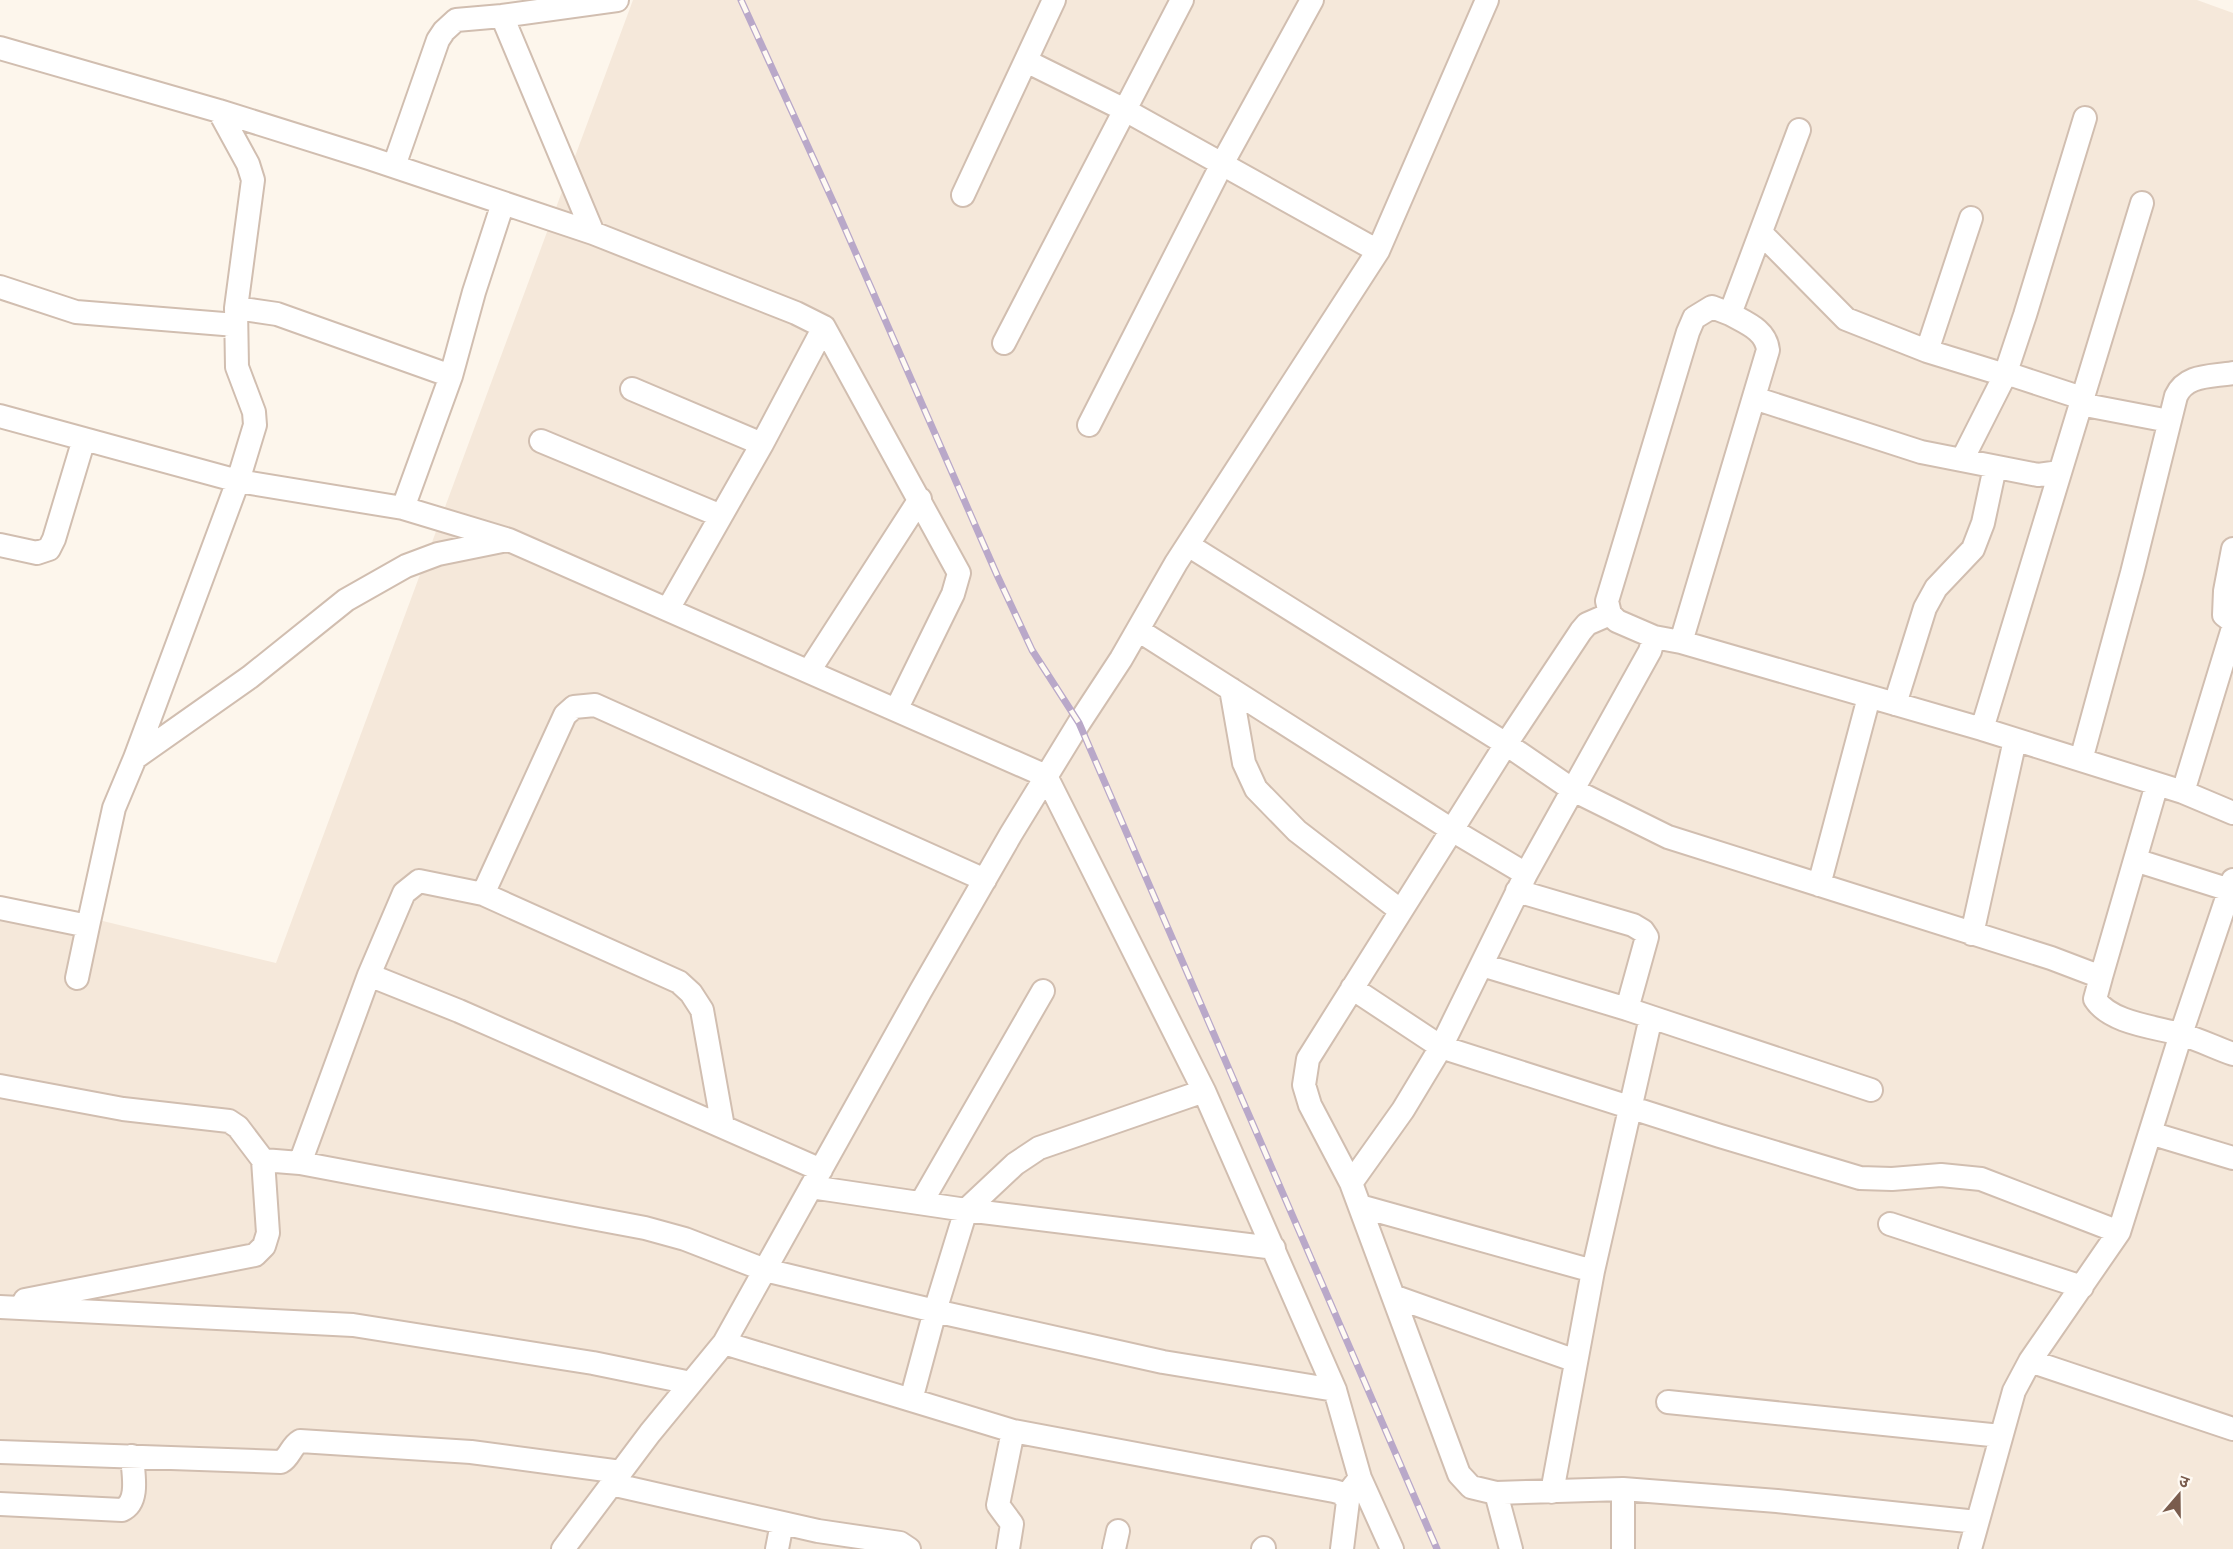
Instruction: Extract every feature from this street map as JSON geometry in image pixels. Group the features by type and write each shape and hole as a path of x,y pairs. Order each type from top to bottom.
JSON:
{"street":[{"path":"394,166 438,40 444,30 456,20 616,0"},
{"path":"963,195 1054,0"},
{"path":"1004,343 1182,0"},
{"path":"1089,425 1222,164 1312,0"},
{"path":"562,1549 724,1343 920,992 1046,776 1138,630 1188,545 1378,250 1487,0"},
{"path":"502,16 593,233"},
{"path":"0,48 219,111 394,166 593,233 796,313 824,327 959,573 953,594 896,710"},
{"path":"1026,61 1125,110 1378,250"},
{"path":"77,978 114,807 135,758 238,481 255,425 254,412 237,367 236,316 253,180 248,164 219,111"},
{"path":"1962,460 2005,375 2029,304 2085,118"},
{"path":"1730,314 1799,130"},
{"path":"403,508 451,376 474,292 503,203"},
{"path":"1982,729 2142,203"},
{"path":"1927,351 1971,218"},
{"path":"1761,232 1846,319 1927,351 2014,376 2081,401 2169,421"},
{"path":"0,287 76,312 236,316 278,314 451,376"},
{"path":"1681,642 1768,351 1766,339 1759,332 1730,314 1712,308 1694,318 1688,332 1607,601 1610,614 1617,621 1654,637 1681,642 1982,729 2183,792 2233,813"},
{"path":"668,609 762,444 824,327"},
{"path":"2081,760 2132,573 2169,421 2181,385 2188,380 2233,373"},
{"path":"632,389 762,444"},
{"path":"1754,398 1920,452 2038,475 2060,472"},
{"path":"0,417 238,481 403,508 509,540 1046,776 1204,1091 1335,1390 1360,1478 1392,1549"},
{"path":"0,545 38,553 49,549 84,439"},
{"path":"541,441 721,516"},
{"path":"1895,704 1925,608 1941,582 1973,549 1983,523 1995,467"},
{"path":"809,671 920,499"},
{"path":"135,758 250,677 346,600 406,566 438,554 509,540"},
{"path":"1188,545 1506,744 1573,790 1668,837 2051,958 2101,977"},
{"path":"2233,549 2225,591 2224,615 2233,622"},
{"path":"1610,614 1587,624 1581,631 1506,744 1308,1059 1304,1085 1310,1105 1351,1183 1459,1474 1471,1487 1496,1493 1623,1489 1777,1501 1977,1522"},
{"path":"2183,792 2233,628"},
{"path":"1138,630 1452,830 1522,883 1633,925 1643,931 1647,937 1626,1009"},
{"path":"1351,1183 1403,1110 1440,1047 1522,883 1650,651 1654,637"},
{"path":"1231,689 1244,763 1256,789 1298,831 1401,911"},
{"path":"1819,885 1869,697"},
{"path":"483,894 565,715 574,707 595,705 985,880"},
{"path":"1972,934 2014,740"},
{"path":"2157,784 2095,999 2101,1008 2141,1026 2181,1034 2233,1054"},
{"path":"1970,1549 2014,1391 2030,1361 2120,1232 2181,1034 2231,885 2135,860"},
{"path":"300,1163 369,975 404,893 419,881 483,894 680,982 692,993 702,1010 723,1127"},
{"path":"0,908 88,926"},
{"path":"1482,965 1651,1017 1871,1090"},
{"path":"369,975 459,1011 723,1127 816,1178 921,1203 966,1210 1274,1248"},
{"path":"1352,988 1440,1047 1860,1178 1892,1179 1941,1175 1981,1179 2120,1232"},
{"path":"921,1203 1043,991"},
{"path":"1552,1492 1593,1271 1651,1017"},
{"path":"0,1086 123,1109 229,1121 238,1127 263,1160 267,1233 264,1246 255,1255 0,1306"},
{"path":"911,1400 966,1210 1015,1164 1039,1148 1204,1091"},
{"path":"2150,1133 2233,1158"},
{"path":"263,1160 300,1163 645,1228 685,1239 765,1270 935,1311 1163,1362 1335,1390"},
{"path":"1360,1206 1593,1271"},
{"path":"1890,1224 2082,1287"},
{"path":"1393,1296 1576,1361"},
{"path":"0,1306 353,1324 593,1363 691,1383"},
{"path":"724,1343 1013,1431 1334,1491 1348,1501 1342,1549"},
{"path":"2030,1361 2233,1429"},
{"path":"1668,1402 2001,1436"},
{"path":"1008,1549 1012,1524 998,1505 1013,1431"},
{"path":"0,1452 281,1462 286,1460 294,1445 300,1441 471,1452 616,1478 782,1523 818,1531 900,1543 909,1549"},
{"path":"0,1504 122,1510 128,1508 134,1498 132,1456"},
{"path":"1345,1497 1360,1478"},
{"path":"1623,1489 1623,1549"},
{"path":"1496,1493 1511,1549"},
{"path":"777,1549 782,1523"}],"shaded area":[{"path":"633,0 2197,0 2233,13 2233,1549 0,1549 0,896 276,963"}],"railway":[{"path":"741,0 1032,650 1079,723 1437,1549"}]}
